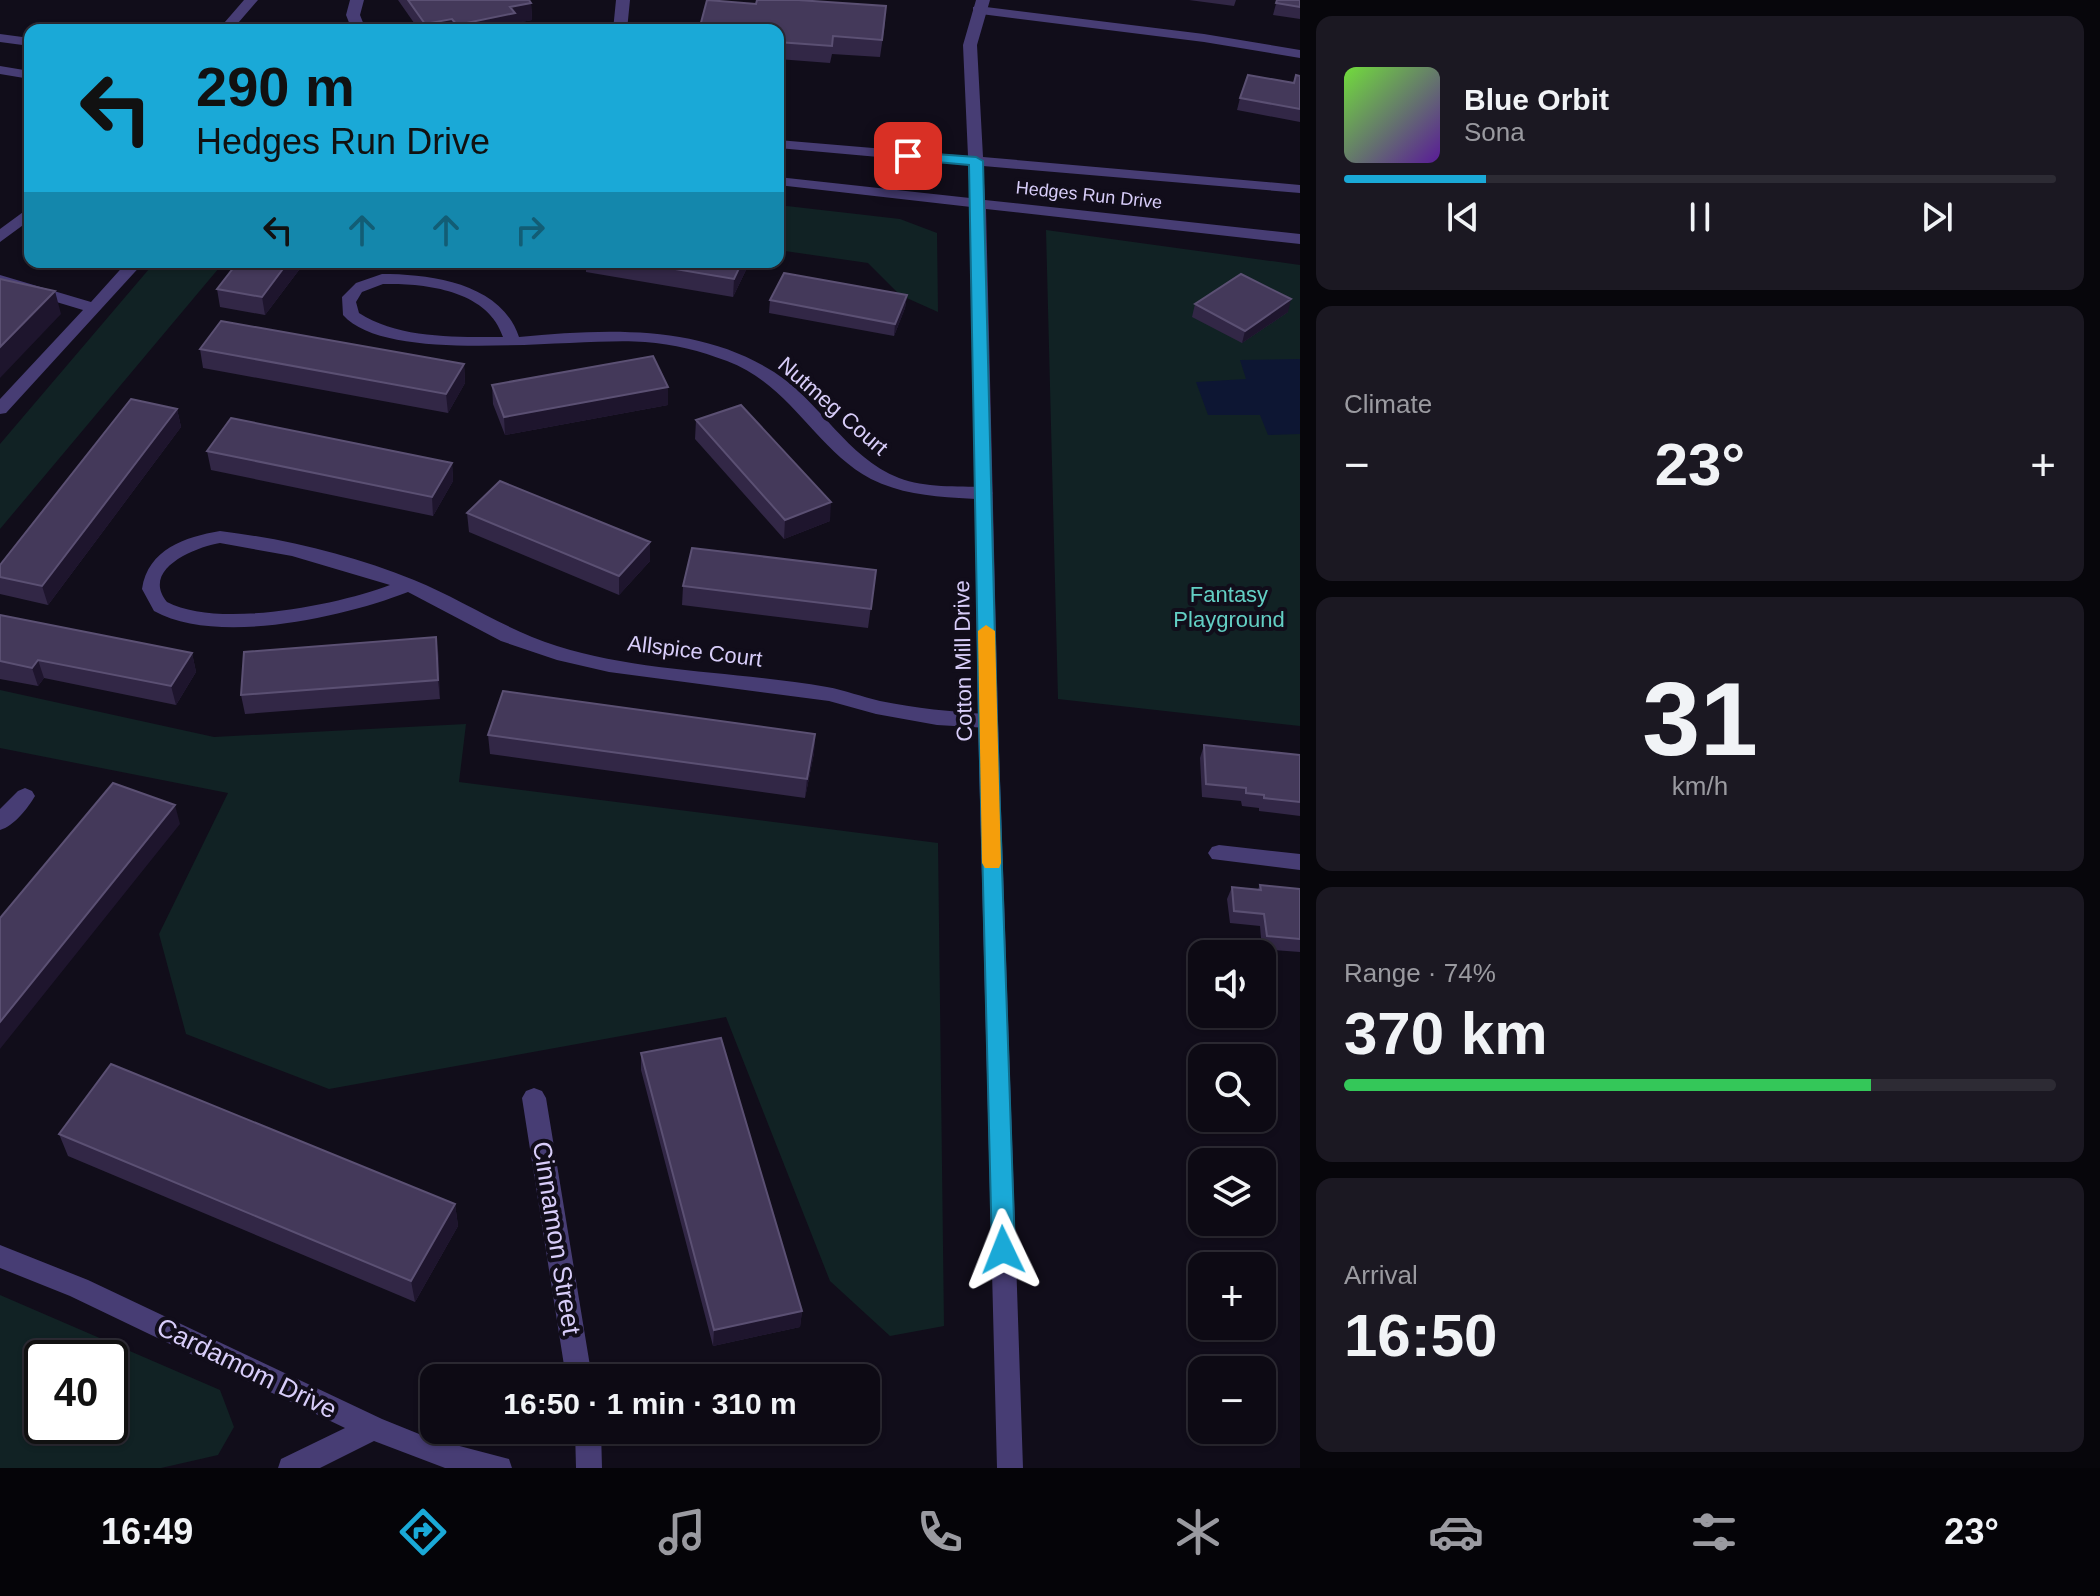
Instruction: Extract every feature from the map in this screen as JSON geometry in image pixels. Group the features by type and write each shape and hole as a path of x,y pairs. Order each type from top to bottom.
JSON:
{"street":[{"path":"230,24 251,0"},
{"path":"357,0 353,15 357,24"},
{"path":"621,24 623,0"},
{"path":"981,5 1300,54"},
{"name":"Cotton Mill Drive","path":"981,5 970,45 970,69 978,202 988,721 1010,1468"},
{"path":"0,38 24,41"},
{"path":"0,70 24,74"},
{"name":"Hedges Run Drive","path":"784,145 1300,189"},
{"name":"Hedges Run Drive","path":"784,182 1300,239"},
{"path":"0,237 24,217"},
{"path":"0,409 131,268"},
{"name":"Nutmeg Court","path":"513,342 505,320 488,304 464,293 409,279 382,279 354,290 348,301 348,309 355,320 368,327 421,337 513,342 627,335 703,347 768,375 793,395 871,471 893,482 919,489 984,493"},
{"path":"0,280 95,308"},
{"name":"Allspice Court","path":"409,585 343,608 294,617 245,620 173,613 158,604 150,592 151,577 166,558 190,544 220,537 346,562 409,585 508,636 557,653 609,665 829,694 922,715 988,721"},
{"path":"0,822 25,796"},
{"path":"1219,853 1300,862"},
{"name":"Cinnamon Street","path":"534,1098 577,1364"},
{"name":"Cardamom Drive","path":"0,1256 79,1288 373,1428 429,1451 499,1468"},
{"path":"291,1468 373,1428"},
{"path":"588,1444 589,1468"}],"green space":[{"path":"784,206 900,219 937,233 938,312 900,295 868,263 784,251"},
{"name":"Fantasy Playground","path":"1046,230 1300,265 1300,726 1058,699"},
{"path":"150,268 219,268 0,529 0,444"},
{"path":"0,690 214,737 466,724 459,782 938,843 944,1326 890,1336 830,1281 726,1017 329,1089 186,1034 159,934 228,793 0,748"},
{"path":"0,1295 104,1340 24,1340 24,1444 128,1444 128,1350 220,1390 234,1427 218,1455 161,1468 0,1468"}],"water":[{"path":"1300,359 1300,434 1268,435 1260,415 1208,415 1196,382 1246,379 1240,360"}],"building":[{"path":"408,0 529,0 531,3 510,7 515,13 462,24 456,24 452,19 425,24"},
{"path":"707,0 756,4 757,0 798,0 886,6 882,40 833,36 832,46 784,42 784,24 701,24"},
{"path":"1277,0 1300,0 1300,7 1276,3"},
{"path":"1248,75 1294,83 1296,75 1300,76 1300,109 1240,98"},
{"path":"233,268 284,268 262,297 217,289"},
{"path":"669,268 739,268 734,279"},
{"path":"784,273 907,295 895,324 770,300"},
{"path":"1241,274 1291,299 1245,331 1195,304"},
{"path":"0,279 55,291 0,347"},
{"path":"221,321 464,364 446,394 200,349"},
{"path":"653,356 668,387 504,417 492,385"},
{"path":"131,399 177,409 42,586 0,577 0,565"},
{"path":"741,405 831,502 785,520 696,420"},
{"path":"231,418 452,463 432,497 207,451"},
{"path":"500,481 650,542 619,576 467,513"},
{"path":"692,548 876,570 871,609 683,586"},
{"path":"0,615 192,653 171,686 38,660 32,668 0,661"},
{"path":"436,637 438,680 241,695 244,652"},
{"path":"503,691 815,734 807,779 488,735"},
{"path":"1204,745 1300,755 1300,802 1264,798 1264,795 1246,793 1246,788 1206,784"},
{"path":"113,783 175,805 0,1022 0,918"},
{"path":"1260,885 1300,889 1300,939 1267,936 1264,914 1234,911 1232,887 1261,890"},
{"path":"721,1038 802,1311 714,1330 641,1053"},
{"path":"111,1064 455,1204 411,1281 59,1134"}],"slow traffic":[{"path":"986,631 992,863"}],"route":[{"path":"908,156 976,161 1003,1250"}]}
